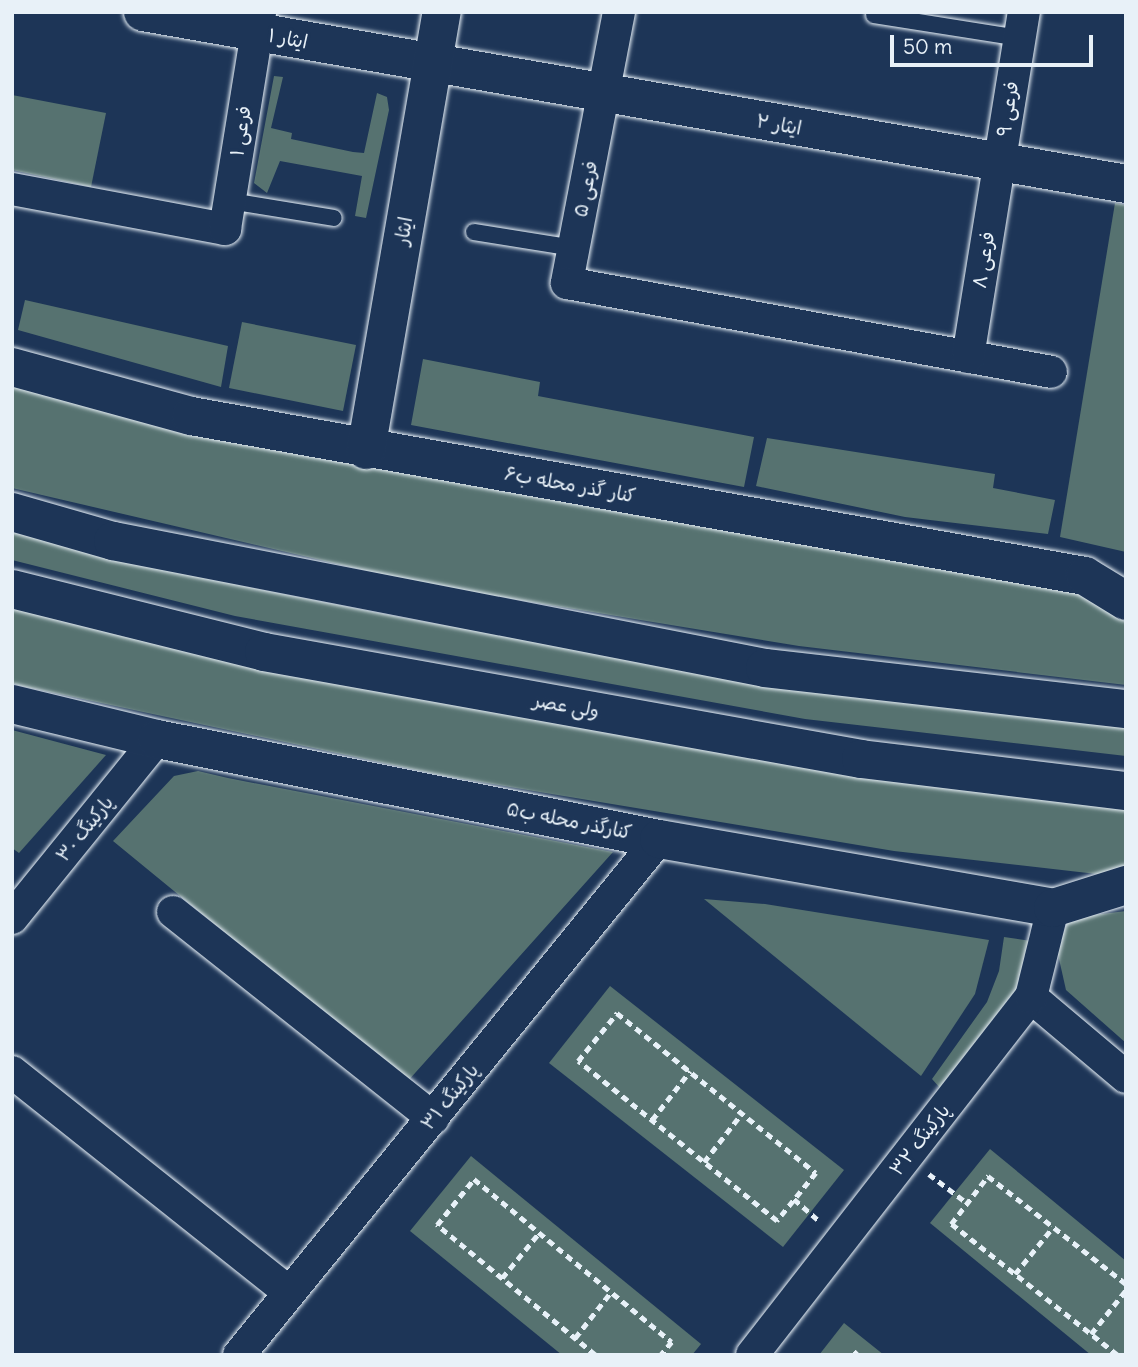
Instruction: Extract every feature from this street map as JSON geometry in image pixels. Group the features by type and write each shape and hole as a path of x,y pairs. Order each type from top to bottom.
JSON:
{"street":[{"name":"ایثار ۱","path":"143,12 258,23 433,66"},
{"name":"ایثار","path":"366,450 442,12"},
{"name":"فرعی ۵","path":"619,12 567,283 968,357"},
{"name":"فرعی ۱","path":"227,215 258,23"},
{"name":"فرعی ۹","path":"999,164 1022,25"},
{"name":"ایثار ۲","path":"433,66 1126,184"},
{"name":"فرعی ۸","path":"968,357 999,164"},
{"path":"12,190 227,215"},
{"path":"968,357 1051,372"},
{"name":"کنار گذر محله ب۶","path":"12,367 191,416 366,450 1085,576 1126,601"},
{"path":"12,512 113,541 765,668 1126,709"},
{"name":"ولی عصر","path":"12,589 278,655 861,759 1126,791"},
{"name":"کنارگذر محله ب۵","path":"12,704 157,739 659,839 1053,908 1126,885"},
{"name":"پارکینگ ۳۰","path":"12,918 157,739"},
{"name":"پارکینگ ۳۱","path":"239,1355 659,839"},
{"name":"پارکینگ ۳۲","path":"752,1355 1031,998 1053,908"},
{"path":"173,912 433,1118"},
{"path":"1031,998 1126,1077"},
{"path":"12,1072 289,1292"}],"lane":[{"path":"874,15 1022,25"},
{"path":"227,215 334,218"},
{"path":"474,232 574,248"}],"path":[{"path":"617,1013 742,1113 816,1173 778,1221 578,1061 617,1013"},
{"path":"652,1120 690,1072"},
{"path":"704,1162 742,1113"},
{"path":"907,1157 967,1203"},
{"path":"1117,1355 951,1224 988,1176 1126,1284"},
{"path":"595,1355 437,1225 474,1180 672,1342 661,1355"},
{"path":"1015,1274 1053,1227"},
{"path":"502,1278 539,1233"},
{"path":"1091,1335 1126,1290"},
{"path":"575,1338 611,1292"}],"green space":[{"path":"274,76 283,77 271,128 292,133 291,139 353,152 364,153 377,93 387,97 389,110 366,218 355,216 362,176 280,161 267,193 254,183"},
{"path":"12,95 106,113 91,187 12,170"},
{"path":"1115,203 1126,205 1126,552 1060,537"},
{"path":"25,300 228,346 221,387 18,330"},
{"path":"242,322 356,345 343,411 229,388"},
{"path":"423,359 540,382 538,396 754,437 744,487 411,425"},
{"path":"12,376 1088,586 1126,610 1126,685 799,646 427,585 12,488"},
{"path":"767,438 995,474 993,488 1055,500 1048,534 905,517 756,486"},
{"path":"12,532 127,563 404,618 728,675 1126,728 1126,756 805,719 235,616 12,560"},
{"path":"12,602 1126,803 1126,873 1114,876 894,851 444,776 21,686 12,683"},
{"path":"12,730 106,755 19,853 12,848"},
{"path":"198,771 613,852 407,1082 113,841 174,776"},
{"path":"704,899 765,904 989,940 975,994 921,1076"},
{"path":"1126,911 1126,1043 1066,990 1057,950 1069,918"},
{"path":"1004,937 1031,941 1023,975 1010,1008 949,1098 932,1079 987,1002 999,971"},
{"path":"610,986 844,1170 783,1247 549,1063"},
{"path":"990,1149 1126,1261 1126,1355 1091,1355 930,1223"},
{"path":"471,1156 701,1344 692,1355 562,1355 410,1231"},
{"path":"844,1323 884,1355 819,1355"}]}
